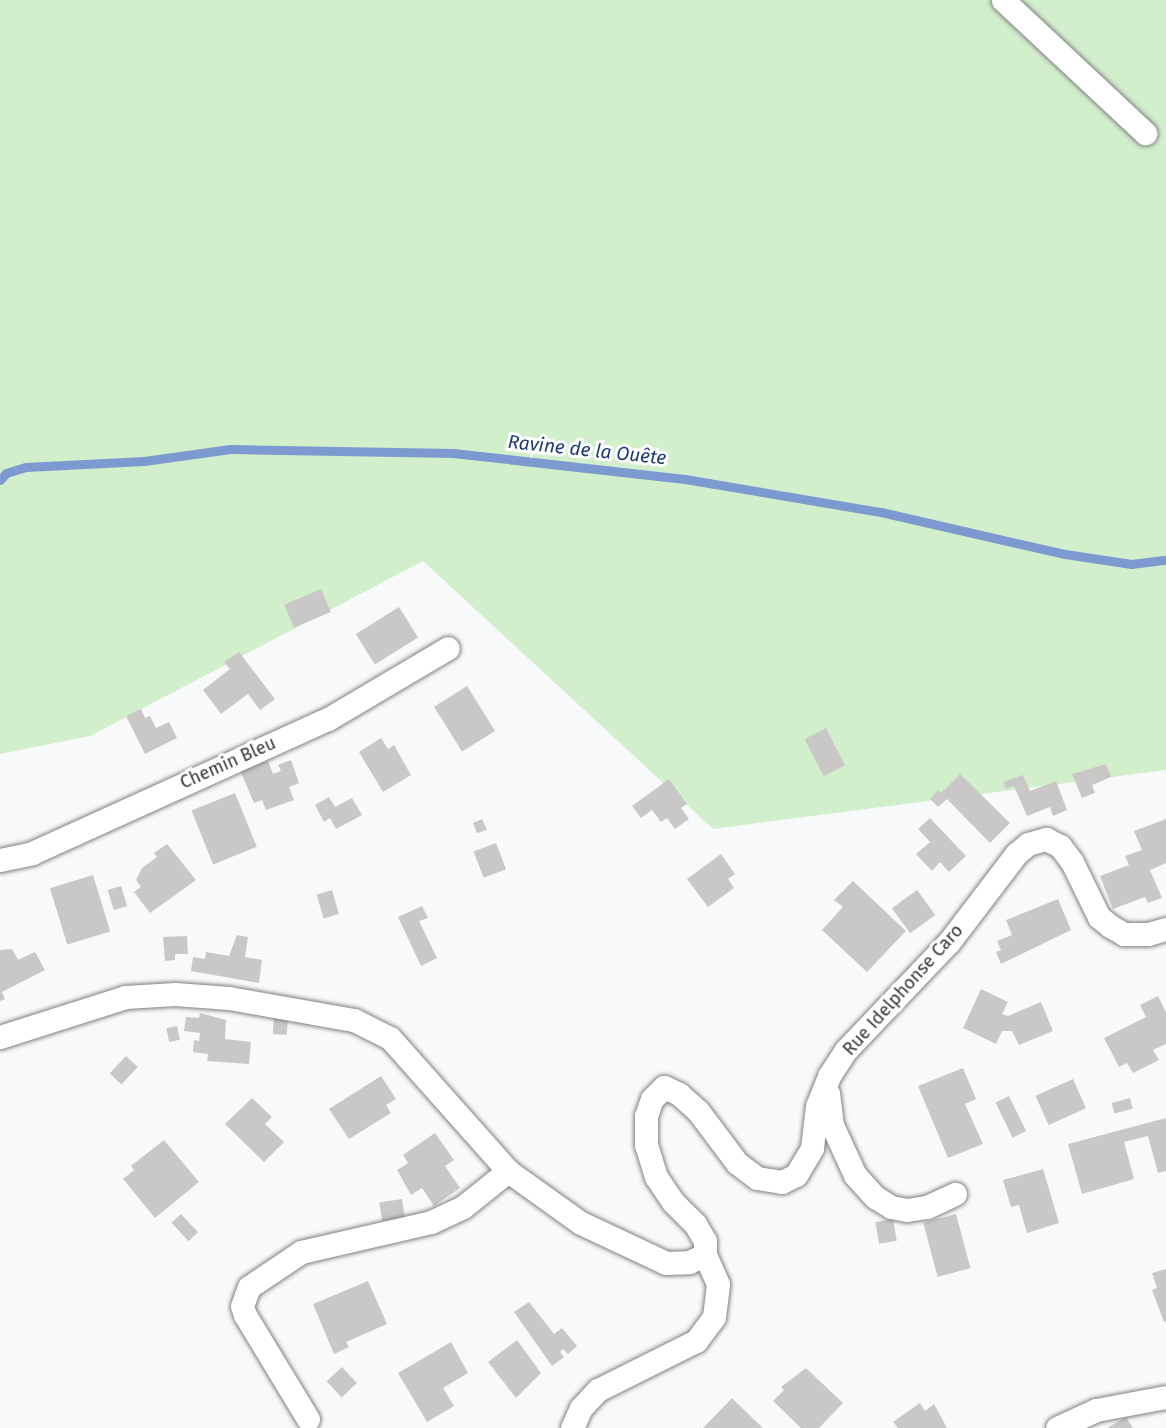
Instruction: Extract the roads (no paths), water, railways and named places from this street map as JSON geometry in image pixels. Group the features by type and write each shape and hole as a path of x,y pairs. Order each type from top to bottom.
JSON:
{"street":[{"path":"1003,0 1145,133"},
{"name":"Chemin Bleu","path":"0,860 32,853 328,719 448,648"},
{"name":"Rue Idelphonse Caro","path":"705,1255 705,1241 695,1224 673,1202 656,1177 646,1145 646,1116 652,1099 664,1087 679,1094 698,1111 737,1163 757,1178 782,1182 796,1175 812,1147 817,1106 830,1076 846,1050 949,942 1016,855 1028,844 1046,839 1060,846 1072,862 1099,917 1110,926 1124,934 1148,934 1166,929"},
{"path":"0,1037 125,997 175,994 229,998 354,1020 390,1038 508,1171 581,1223 667,1262 690,1262 705,1255 718,1284 714,1317 696,1341 598,1390 581,1408 572,1428"},
{"path":"830,1076 827,1101 832,1125 855,1175 876,1197 891,1207 907,1210 927,1207 955,1194"},
{"path":"309,1419 245,1315 242,1306 249,1287 301,1251 431,1222 463,1207 508,1171"},
{"path":"1056,1428 1096,1410 1166,1397"}],"waterway":[{"name":"Ravine de la Ouête","path":"0,480 6,473 26,467 144,461 230,449 453,453 685,479 881,512 1065,554 1131,564 1166,560"}]}
